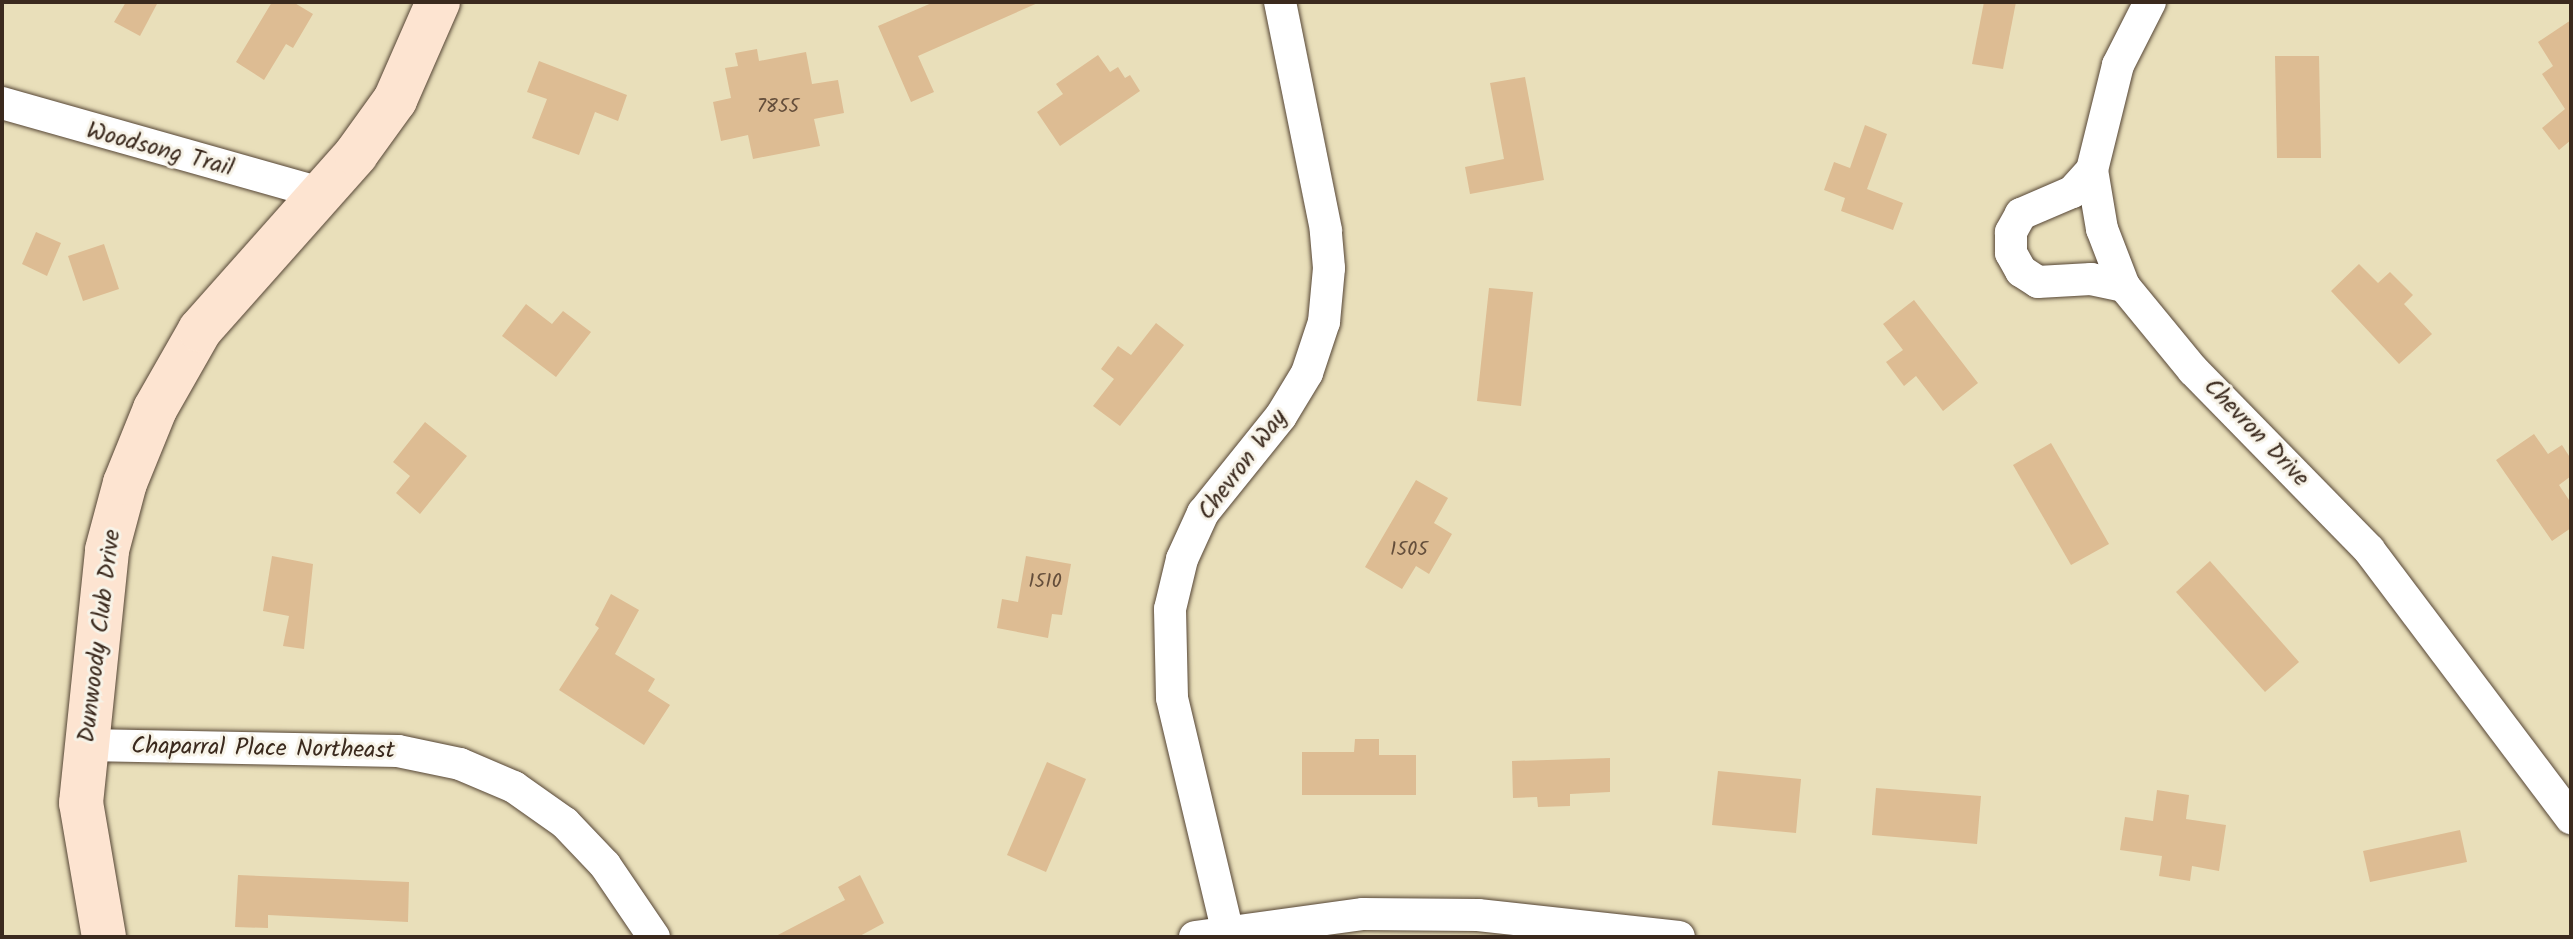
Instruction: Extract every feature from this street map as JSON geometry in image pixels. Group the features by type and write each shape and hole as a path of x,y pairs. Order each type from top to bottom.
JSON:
{"street":[{"name":"Dunwoody Club Drive","path":"104,937 83,829 86,745 107,550 125,483 155,409 200,330 395,100 438,2"},
{"name":"Chevron Way","path":"1227,929 1172,698 1168,640 1182,559 1203,513 1281,416 1307,373 1324,322 1326,230 1280,2"},
{"name":"Chevron Drive","path":"2150,2 2118,65 2102,113 2092,170 2102,229 2124,286 2193,370 2369,550 2571,818"},
{"name":"Woodsong Trail","path":"2,103 319,193"},
{"path":"2092,170 2072,192 2021,214 2011,232 2011,253 2021,271 2038,282 2091,279 2124,286"},
{"name":"Chaparral Place Northeast","path":"86,745 398,751 460,764 514,787 565,823 605,865 654,937"},
{"path":"1195,937 1227,929 1363,914 1478,915 1679,937"}],"building":[{"path":"126,2 158,2 140,36 114,22"},
{"path":"272,2 293,2 313,14 293,48 286,44 264,80 236,62"},
{"path":"934,2 1040,2 918,56 934,92 911,102 878,26"},
{"path":"1984,2 2016,2 2003,69 1972,64"},
{"path":"2571,20 2571,140 2559,150 2542,128 2565,109 2542,74 2553,66 2538,42"},
{"path":"757,49 759,61 806,52 812,84 838,80 844,113 814,119 820,146 753,159 748,135 721,141 713,102 731,98 725,68 738,66 735,53"},
{"path":"1098,55 1110,72 1118,67 1125,78 1130,75 1140,91 1060,146 1037,112 1063,94 1056,84"},
{"path":"2275,56 2319,56 2321,158 2277,158"},
{"path":"539,61 627,95 618,121 595,112 579,155 532,138 547,99 527,92"},
{"path":"1525,77 1544,180 1470,194 1465,167 1504,159 1490,83"},
{"path":"1865,125 1887,134 1867,189 1903,203 1893,230 1841,211 1845,198 1824,190 1834,162 1850,168"},
{"path":"36,232 61,243 47,276 22,264"},
{"path":"104,244 119,289 83,301 68,256"},
{"path":"2359,264 2378,283 2390,272 2413,295 2404,304 2432,334 2399,364 2331,291"},
{"path":"1489,288 1533,292 1521,406 1477,401"},
{"path":"1914,300 1978,383 1943,411 1916,376 1904,386 1886,362 1903,350 1883,324"},
{"path":"526,304 552,324 563,311 591,332 556,377 502,336"},
{"path":"1156,323 1184,345 1120,426 1093,406 1114,379 1101,369 1118,346 1131,355"},
{"path":"425,422 467,456 420,514 396,493 410,476 393,462"},
{"path":"2534,434 2548,454 2562,445 2571,459 2571,476 2559,485 2571,503 2571,528 2552,541 2496,460"},
{"path":"2051,443 2109,544 2071,565 2013,465"},
{"path":"1416,480 1448,498 1434,523 1452,534 1429,574 1416,566 1402,589 1365,567"},
{"path":"272,556 313,564 304,649 283,646 289,616 263,611"},
{"path":"1026,556 1071,564 1062,615 1052,614 1048,638 997,628 1002,599 1018,602"},
{"path":"2210,561 2299,662 2265,692 2176,592"},
{"path":"611,594 639,610 615,654 655,679 648,691 670,705 644,745 559,690 599,628 595,625"},
{"path":"1355,739 1379,739 1379,755 1416,755 1416,795 1302,795 1302,752 1354,752"},
{"path":"1610,758 1610,792 1570,794 1570,806 1538,807 1537,797 1513,798 1512,761"},
{"path":"1047,762 1086,779 1046,872 1007,855"},
{"path":"1718,771 1801,779 1796,833 1712,825"},
{"path":"1876,788 1981,796 1977,844 1872,835"},
{"path":"2157,790 2189,795 2186,819 2226,825 2219,871 2192,866 2190,881 2159,876 2162,856 2120,850 2125,817 2153,821"},
{"path":"2460,830 2467,862 2370,882 2363,851"},
{"path":"238,875 409,882 408,922 268,915 268,928 235,927"},
{"path":"860,875 884,923 858,937 774,937 845,900 838,887"}]}
